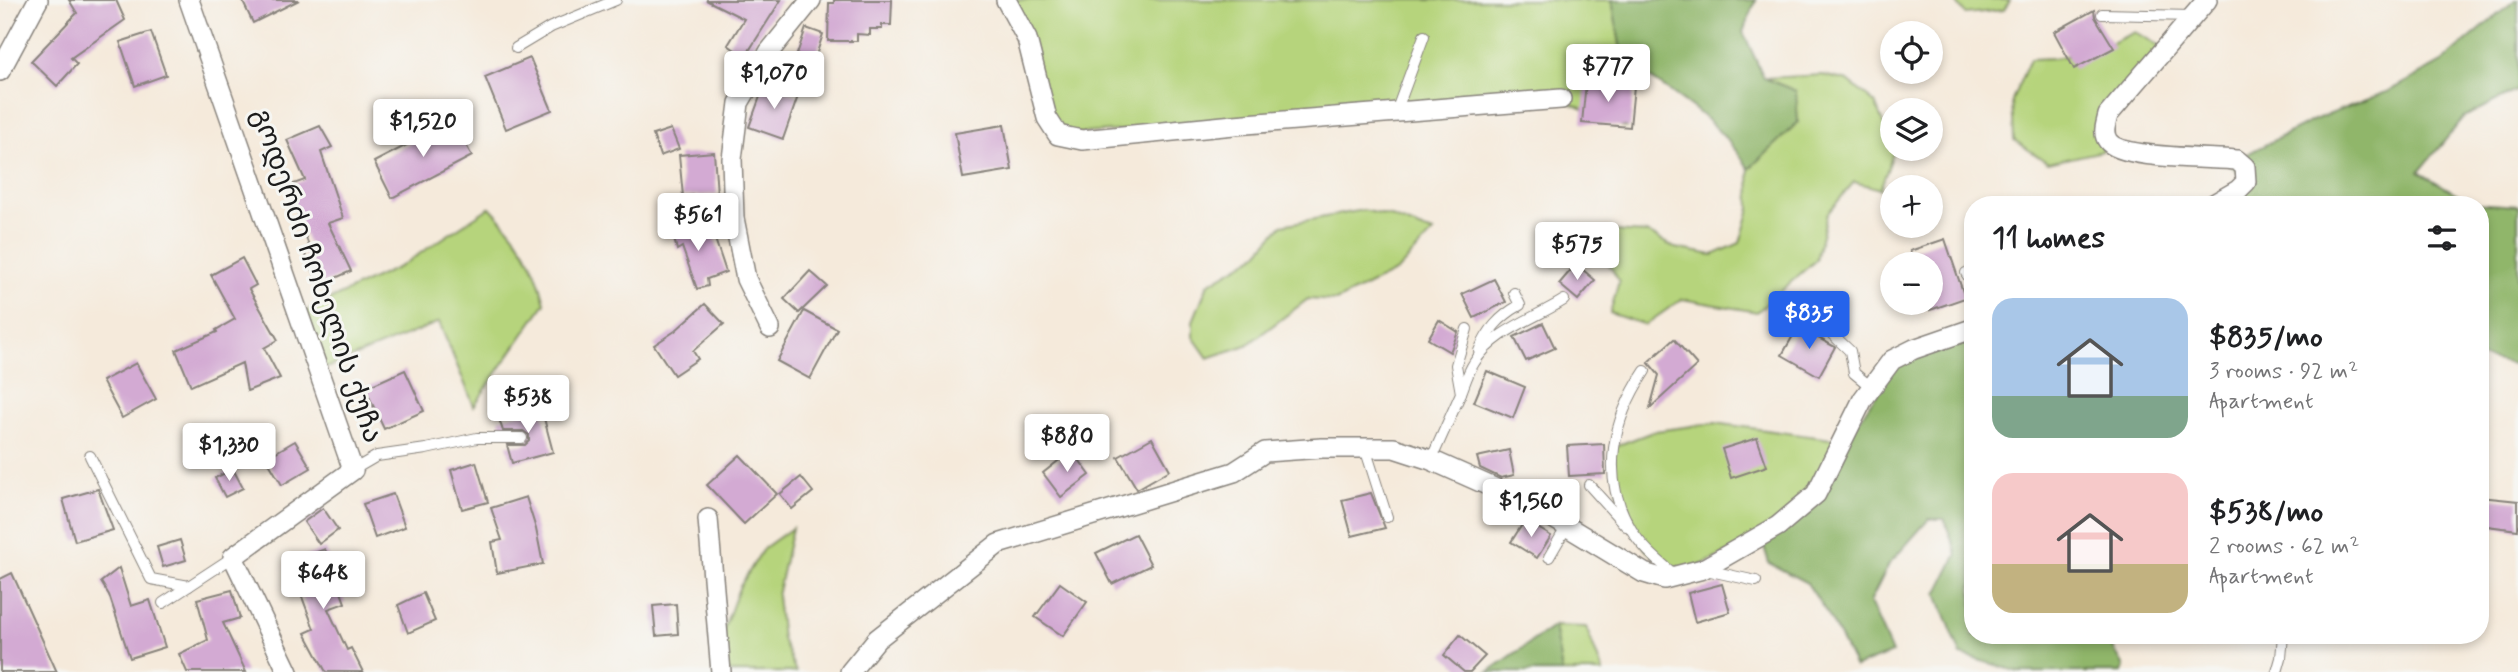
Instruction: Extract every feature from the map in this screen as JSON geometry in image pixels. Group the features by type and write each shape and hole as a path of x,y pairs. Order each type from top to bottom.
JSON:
{"street":[{"path":"0,71 38,0"},
{"name":"გოდერძი ჩოხელის ქუჩა","path":"189,0 353,471 233,557"},
{"path":"770,328 746,279 734,218 732,159 739,103 769,52 811,0"},
{"path":"1006,0 1027,39 1047,118 1058,135 1082,140 1561,99"},
{"path":"2207,0 2108,115 2104,131 2106,140 2127,151 2237,160 2245,167 2246,182 2228,196"},
{"path":"850,672 877,639 998,544 1234,471 1265,452 1321,448 1394,448 1431,460 1530,504 1644,573 1664,579 1703,569 1778,526 1816,494 1871,387 1892,360 1914,349 1964,333"},
{"path":"708,519 720,672"},
{"path":"233,557 288,672"}],"lane":[{"path":"516,48 551,27 616,0"},
{"path":"2102,14 2193,16"},
{"path":"1396,112 1424,36"},
{"path":"1431,460 1490,328 1506,313 1520,305 1514,293"},
{"path":"1474,363 1486,348 1504,333 1564,300"},
{"path":"1461,393 1456,365 1467,329"},
{"path":"1831,333 1850,351 1854,373 1871,387"},
{"path":"1646,371 1629,394 1619,421 1613,447 1614,478 1619,506 1632,531 1646,550 1676,577"},
{"path":"353,471 377,456 477,438 522,438"},
{"path":"1364,448 1387,517"},
{"path":"90,456 151,579 189,586"},
{"path":"1589,485 1614,515 1632,531"},
{"path":"1549,557 1567,526"},
{"path":"163,603 233,557"},
{"path":"1703,569 1756,581"},
{"path":"2277,672 2282,644"}],"green space":[{"path":"1006,0 1612,0 1623,61 1626,128 1561,99 1058,135"},
{"path":"1612,0 1756,0 1743,32 1764,78 1796,91 1798,122 1749,169 1723,135 1693,108 1623,61"},
{"path":"1955,0 2010,0 2004,10 1965,14"},
{"path":"2518,0 2518,90 2464,117 2419,172 2461,196 2227,196 2240,175 2229,163 2314,120 2389,91 2442,62"},
{"path":"2135,32 2165,49 2101,131 2103,151 2048,163 2014,140 2012,100 2030,59 2093,51"},
{"path":"1823,75 1848,81 1875,103 1880,116 1880,161 1890,161 1885,175 1880,175 1880,189 1854,182 1827,214 1816,260 1757,312 1682,299 1645,325 1610,313 1619,281 1599,248 1571,229 1648,233 1675,248 1713,255 1740,243 1750,208 1749,169 1798,122 1795,91 1764,78"},
{"path":"2489,204 2518,206 2518,365 2489,359"},
{"path":"490,207 525,251 545,303 474,406 439,322 319,371 299,314 401,266"},
{"path":"1363,210 1389,216 1433,233 1397,271 1336,301 1308,299 1247,345 1208,358 1193,337 1193,321 1208,284 1255,256 1282,225"},
{"path":"1964,337 1964,644 2111,644 2124,667 2122,672 2019,672 1961,655 1937,594 1957,554 1944,519 1929,519 1889,564 1870,602 1892,653 1855,667 1830,618 1807,583 1769,563 1761,537 1824,486 1845,441 1897,363"},
{"path":"1715,423 1845,441 1824,486 1761,537 1676,577 1646,550 1619,506 1613,447 1655,431"},
{"path":"792,528 777,596 782,639 796,672 721,672 718,645 739,588 763,549"},
{"path":"1554,626 1586,627 1603,672 1562,672"},
{"path":"1554,626 1562,672 1488,672"}],"building":[{"path":"69,0 116,0 125,20 71,58 77,64 57,86 31,61 77,13"},
{"path":"242,0 299,0 253,23"},
{"path":"706,0 781,0 745,57 728,45 744,19"},
{"path":"834,0 892,0 891,25 882,25 882,29 870,29 870,35 857,34 857,41 828,41 829,3 834,3"},
{"path":"2094,10 2095,17 2114,48 2074,69 2054,32"},
{"path":"806,28 823,34 806,86 788,80"},
{"path":"151,32 166,75 135,86 120,42"},
{"path":"530,58 552,110 506,129 485,77"},
{"path":"1586,82 1634,86 1630,127 1582,123"},
{"path":"765,83 798,96 783,139 749,127"},
{"path":"453,121 472,156 392,198 374,162"},
{"path":"1004,125 1012,170 963,178 955,133"},
{"path":"320,126 332,147 321,152 343,218 328,223 351,271 320,285 303,250 309,246 288,186 305,180 287,140"},
{"path":"671,129 679,149 660,156 653,135"},
{"path":"714,152 717,194 683,196 679,155"},
{"path":"691,217 697,242 714,236 726,272 707,279 708,286 697,289 682,247 677,250 670,223"},
{"path":"1945,239 1964,298 1943,306 1943,252 1910,252"},
{"path":"242,258 256,285 249,289 278,340 264,348 280,378 247,391 242,363 191,386 176,350 217,332 216,330 235,319 211,275"},
{"path":"1576,264 1595,280 1578,300 1559,284"},
{"path":"810,271 827,286 799,313 784,299"},
{"path":"1494,279 1506,302 1474,318 1462,294"},
{"path":"705,304 724,324 693,351 698,359 674,375 654,345 675,331"},
{"path":"804,311 837,329 810,379 777,361"},
{"path":"1439,320 1458,332 1450,352 1428,339"},
{"path":"1543,323 1555,348 1526,361 1514,337"},
{"path":"1798,327 1835,347 1819,376 1782,355"},
{"path":"1674,339 1697,365 1650,408 1659,375 1648,362"},
{"path":"136,363 156,399 122,418 102,381"},
{"path":"405,370 424,411 384,429 365,388"},
{"path":"1487,371 1525,387 1513,418 1474,402"},
{"path":"541,407 553,452 512,463 507,445 525,445 529,441 529,435 523,431 503,431 499,419"},
{"path":"1152,438 1170,470 1137,489 1118,457"},
{"path":"1757,438 1767,466 1731,478 1722,449"},
{"path":"295,441 311,468 282,485 266,458"},
{"path":"1604,444 1605,474 1569,476 1567,446"},
{"path":"1072,450 1090,475 1061,497 1043,473"},
{"path":"1509,450 1514,475 1501,478 1480,468 1477,457"},
{"path":"740,455 777,494 744,524 707,485"},
{"path":"476,462 488,502 462,509 451,470"},
{"path":"233,469 243,488 225,497 215,478"},
{"path":"801,477 813,492 792,509 780,494"},
{"path":"98,489 113,530 75,541 63,499"},
{"path":"1371,493 1385,528 1352,536 1342,500"},
{"path":"393,494 405,527 375,538 363,504"},
{"path":"526,497 543,564 497,573 492,542 502,540 491,508"},
{"path":"2489,498 2518,501 2518,530 2489,526"},
{"path":"323,508 338,530 319,544 304,522"},
{"path":"1525,520 1551,536 1537,558 1511,542"},
{"path":"1135,534 1151,565 1112,584 1096,553"},
{"path":"180,540 186,560 163,567 157,547"},
{"path":"325,549 345,603 328,609 347,650 351,648 363,672 326,672 305,633 314,629 289,562"},
{"path":"119,568 131,606 150,600 165,647 130,658 109,595 101,582"},
{"path":"12,573 57,672 0,672 0,579"},
{"path":"1060,583 1087,602 1063,636 1035,617"},
{"path":"1722,584 1730,612 1695,622 1688,593"},
{"path":"232,590 240,618 223,623 246,672 187,672 179,654 208,640 197,599"},
{"path":"423,593 435,621 408,633 398,605"},
{"path":"676,604 678,634 656,636 653,606"},
{"path":"1460,635 1485,656 1470,672 1464,672 1444,655"}]}
